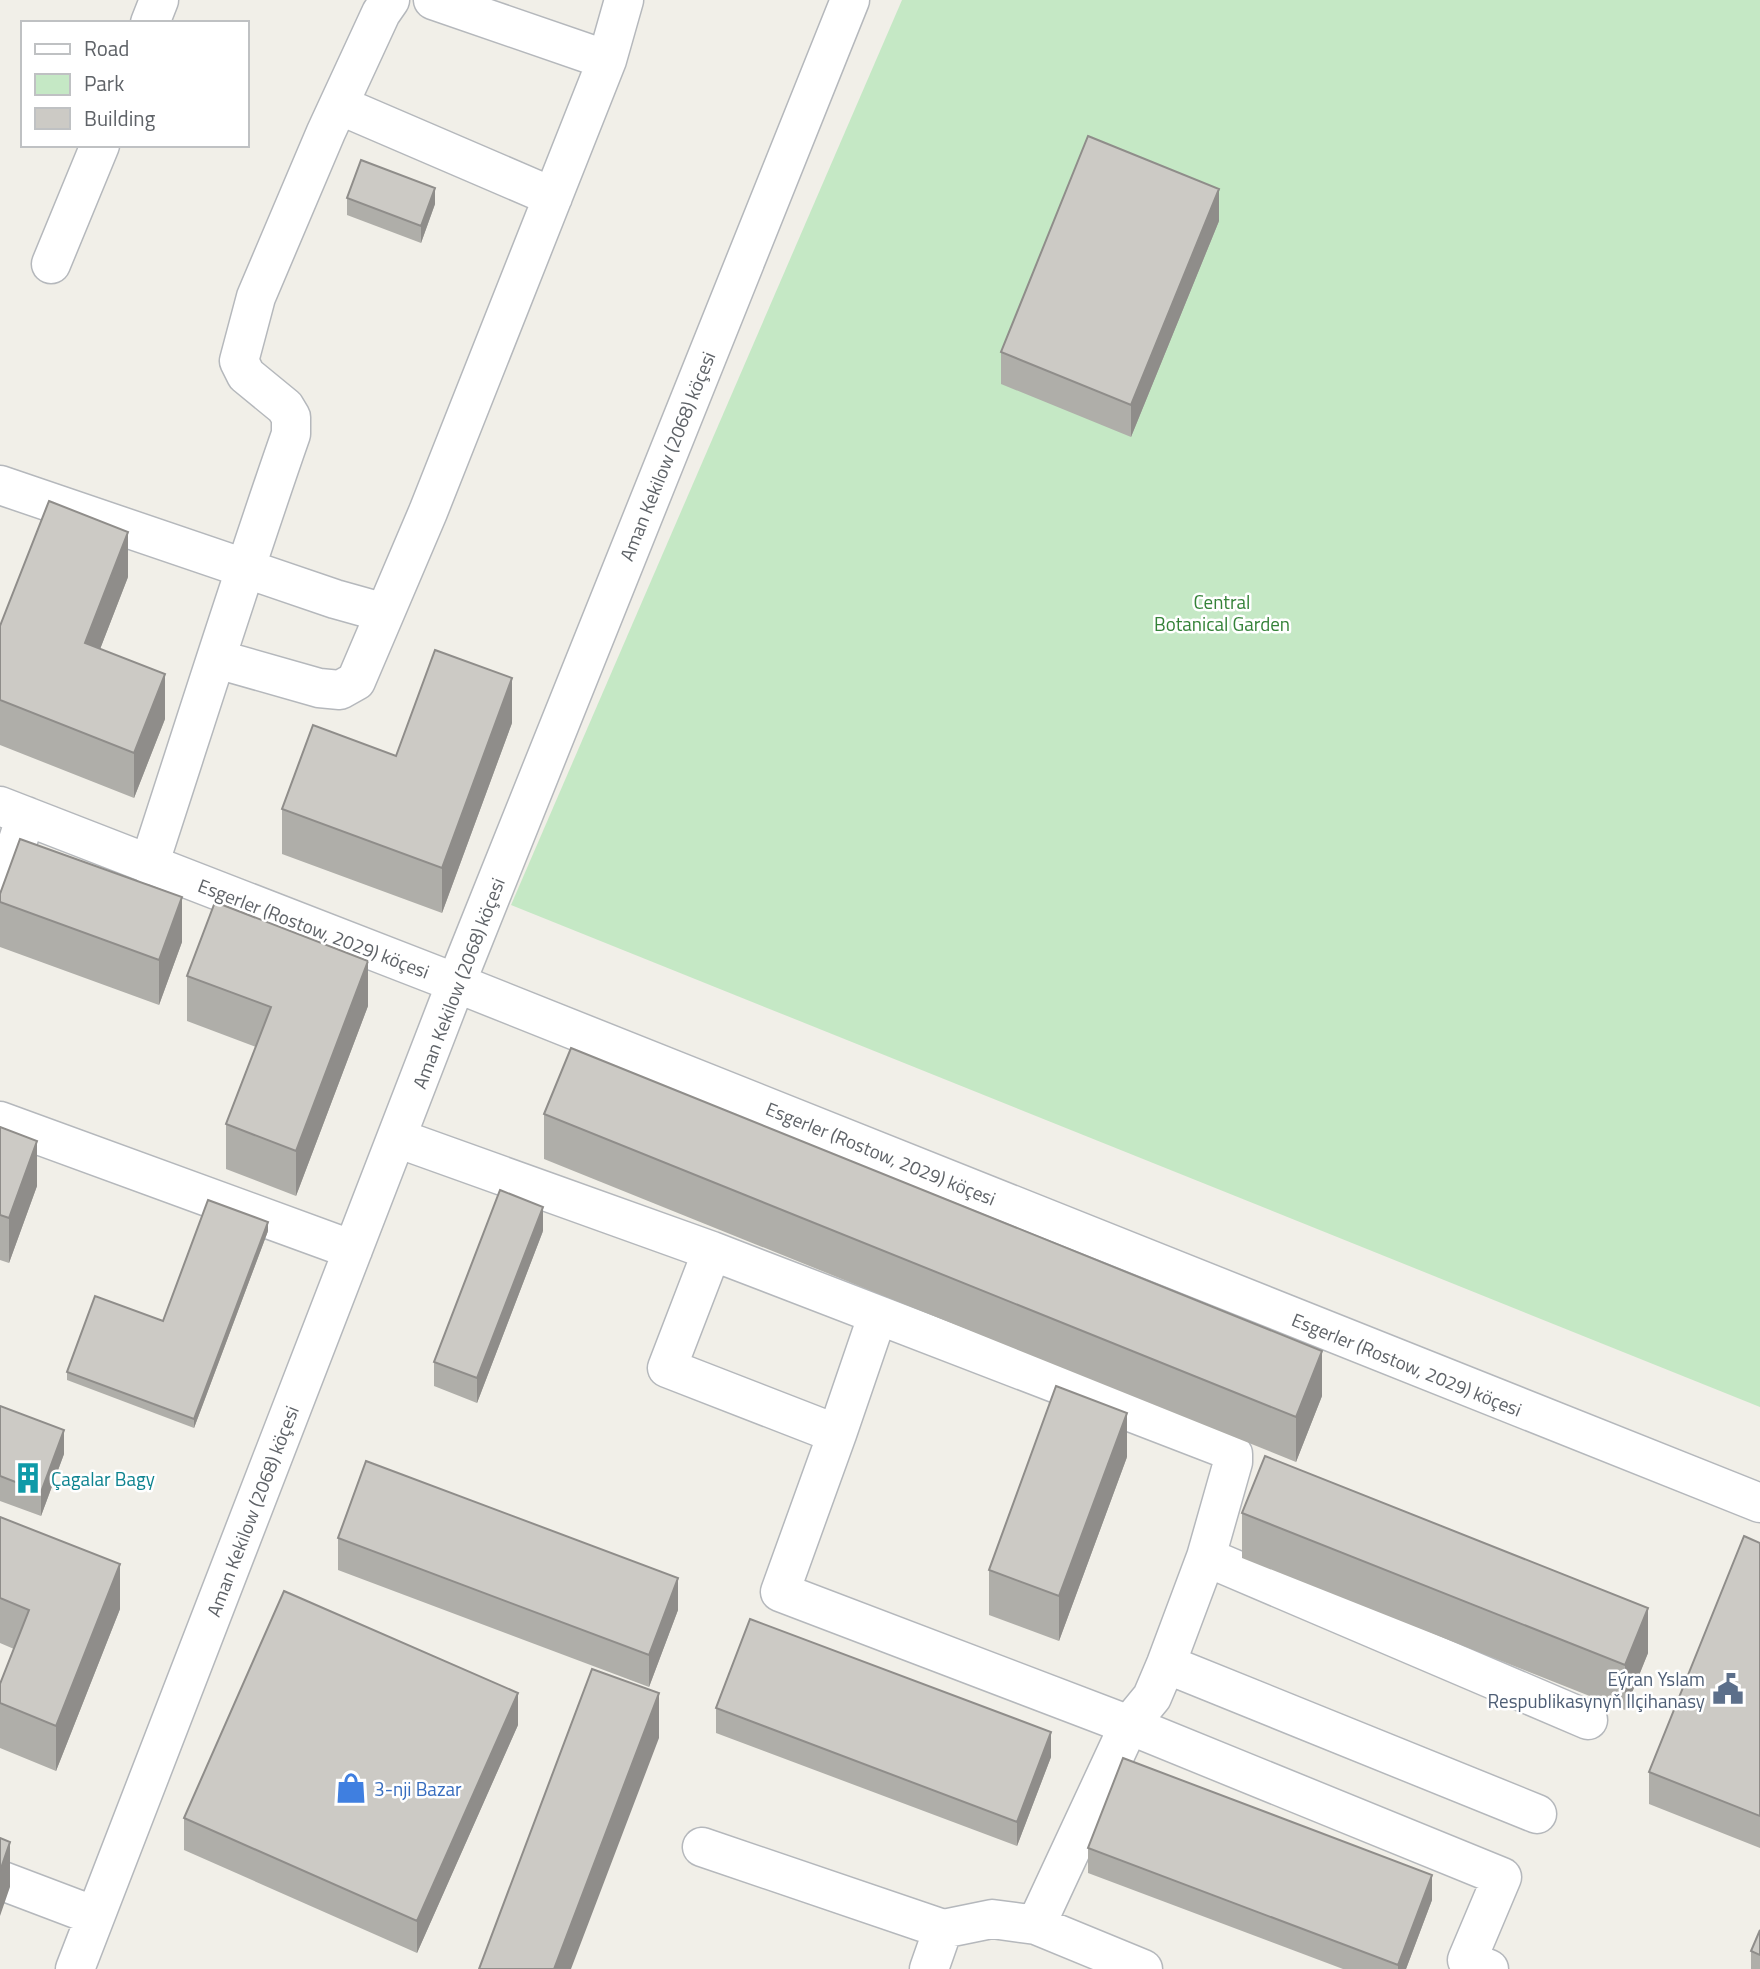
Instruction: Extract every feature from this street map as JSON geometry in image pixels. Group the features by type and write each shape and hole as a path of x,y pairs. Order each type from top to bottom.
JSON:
{"street":[{"path":"151,21 159,0"},
{"path":"149,865 245,567 291,435 291,417 285,407 246,375 239,361 256,297 339,105 381,13 390,0"},
{"path":"433,0 607,60"},
{"path":"217,659 319,688 340,690 356,681 428,512 607,60 624,0"},
{"name":"Aman Kekilow (2068) köçesi","path":"75,1969 838,4"},
{"path":"339,105 553,197"},
{"path":"51,264 99,147"},
{"path":"0,485 335,599 385,613"},
{"path":"0,895 13,811"},
{"name":"Esgerler (Rostow, 2029) köçesi","path":"13,811 456,983 1760,1503"},
{"path":"0,1121 353,1250"},
{"path":"397,1138 712,1251 877,1317 1229,1450 1233,1454 1206,1558 1166,1664 1152,1697 1129,1725 1036,1925"},
{"path":"712,1251 667,1367 837,1434"},
{"path":"877,1317 780,1592 1129,1725 1502,1877 1473,1966"},
{"path":"1206,1558 1588,1720"},
{"path":"1166,1664 1537,1814"},
{"path":"702,1847 943,1929 992,1919 1036,1925 1143,1969"},
{"path":"0,1881 95,1916"},
{"path":"929,1969 943,1929"}],"green space":[{"name":"Central Botanical Garden","path":"902,0 1760,0 1760,1407 511,905"}],"building":[{"path":"1088,136 1219,189 1131,405 1001,352"},
{"path":"361,160 435,188 421,226 347,198"},
{"path":"49,501 128,532 85,643 165,674 134,753 0,700 0,626"},
{"path":"435,650 512,678 442,868 282,809 313,725 396,756"},
{"path":"20,839 182,897 159,960 0,902 0,894"},
{"path":"215,902 368,961 296,1151 226,1124 271,1007 187,976"},
{"path":"571,1048 1322,1351 1296,1417 544,1114"},
{"path":"0,1127 37,1141 9,1218 0,1215"},
{"path":"500,1190 543,1207 477,1378 434,1362"},
{"path":"208,1200 268,1222 194,1419 67,1372 95,1296 163,1321"},
{"path":"1056,1386 1127,1413 1059,1596 989,1570"},
{"name":"Çagalar Bagy","path":"0,1406 64,1430 41,1492 0,1476"},
{"path":"1265,1456 1648,1608 1625,1665 1242,1513"},
{"path":"366,1461 678,1578 649,1655 338,1538"},
{"path":"0,1517 120,1564 56,1726 0,1703 0,1684 29,1610 0,1598"},
{"name":"Eýran Yslam Respublikasynyň Ilçihanasy","path":"1744,1536 1760,1543 1760,1816 1649,1772"},
{"name":"3-nji Bazar","path":"284,1591 518,1693 417,1921 184,1818"},
{"path":"750,1619 1051,1732 1017,1822 716,1708"},
{"path":"592,1669 659,1693 554,1969 479,1969"},
{"path":"1123,1758 1432,1875 1398,1965 1088,1848"},
{"path":"0,1838 10,1842 0,1871"},
{"path":"1760,1930 1760,1955 1751,1951"}],"place":[{"name":"Çagalar Bagy","path":"28,1478"},
{"name":"Eýran Yslam Respublikasynyň Ilçihanasy","path":"1728,1689"},
{"name":"3-nji Bazar","path":"351,1788"}]}
